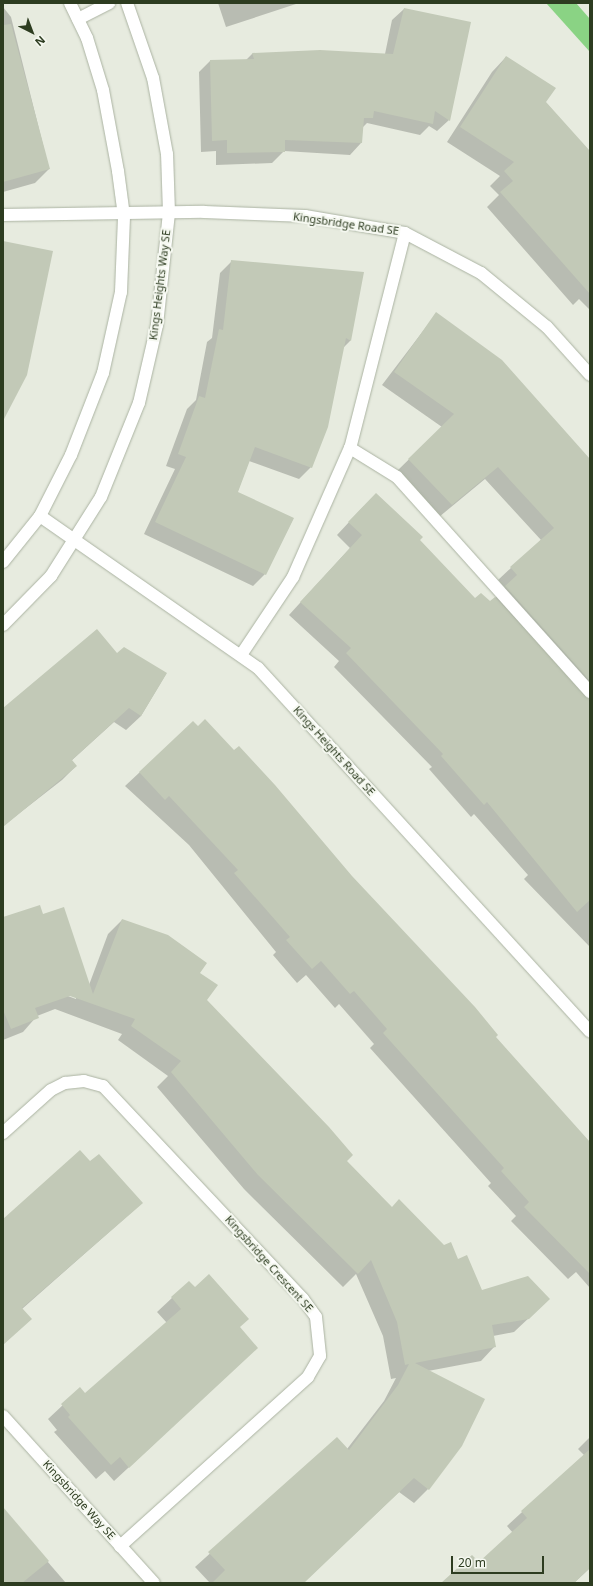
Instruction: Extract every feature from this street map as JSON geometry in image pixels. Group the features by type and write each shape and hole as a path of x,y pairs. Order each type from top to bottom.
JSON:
{"street":[{"path":"3,562 40,516 71,455 103,373 121,292 124,216 103,90 78,19 70,3"},
{"path":"78,19 109,3"},
{"name":"Kings Heights Way SE","path":"3,625 51,576 75,541 101,497 139,403 157,325 169,213 167,154 153,78 127,3"},
{"name":"Kingsbridge Road SE","path":"3,215 124,216 169,213 305,216 405,233 481,273 547,327 590,375"},
{"path":"241,655 293,577 350,448 405,233"},
{"path":"350,448 397,477 590,692"},
{"name":"Kings Heights Road SE","path":"40,516 258,668 590,1031"},
{"name":"Kingsbridge Crescent SE","path":"3,1133 51,1090 65,1083 84,1080 103,1086 304,1299 316,1317 320,1356 308,1377 120,1546"},
{"name":"Kingsbridge Way SE","path":"3,1416 154,1583"}],"shaded area":[{"path":"546,3 576,3 590,19 590,52"}],"building":[{"path":"404,8 471,22 450,121 435,111 433,124 374,111 373,118 364,118 362,143 285,140 285,152 227,153 227,140 212,141 210,60 254,59 252,53 320,50 393,54"},
{"path":"11,24 50,169 3,182 3,25"},
{"path":"506,56 556,88 546,102 590,151 590,294 500,192 513,181 504,171 514,162 460,127"},
{"path":"3,241 53,251 27,375 3,421"},
{"path":"231,260 364,272 351,341 346,338 328,427 312,468 255,447 238,492 294,518 266,575 155,522 186,457 178,454 199,396 205,398 219,329 223,330"},
{"path":"436,312 502,360 590,459 590,681 505,586 517,575 510,567 554,528 498,467 452,505 408,459 454,414 394,372"},
{"path":"376,493 423,537 420,540 475,598 481,593 490,601 495,597 590,699 590,900 577,912 487,802 484,805 441,756 443,754 346,653 351,648 300,602 362,535 348,522"},
{"path":"97,629 117,653 124,647 167,673 141,716 129,708 72,760 77,766 3,827 3,708"},
{"path":"205,719 234,750 239,746 275,785 352,876 475,1007 498,1035 496,1037 590,1142 590,1274 524,1207 529,1202 501,1171 504,1168 383,1033 387,1029 354,991 350,994 321,961 312,969 286,940 290,937 234,873 238,870 169,796 165,800 139,772 193,721 198,726"},
{"path":"40,905 43,914 64,907 93,994 122,919 168,935 207,963 200,973 218,985 207,1000 329,1127 353,1155 347,1161 392,1207 399,1199 444,1245 451,1242 458,1259 467,1255 482,1290 528,1276 550,1299 529,1319 492,1325 496,1347 415,1363 485,1399 462,1446 429,1490 414,1478 304,1583 212,1583 225,1570 208,1552 337,1437 349,1450 398,1385 409,1364 405,1365 397,1322 371,1260 358,1274 258,1175 171,1072 181,1061 131,1026 135,1019 70,996 35,1008 39,1018 11,1029 3,1010 3,917"},
{"path":"80,1150 90,1161 99,1154 143,1203 22,1308 32,1319 3,1345 3,1219"},
{"path":"209,1274 249,1319 240,1327 258,1348 129,1468 120,1457 111,1465 68,1417 70,1415 61,1404 80,1387 85,1393 181,1309 171,1297 189,1281 195,1287"},
{"path":"590,1449 590,1568 574,1583 441,1583 472,1555 479,1562 527,1518 521,1511"},
{"path":"3,1507 49,1561 22,1583 3,1583"}]}
